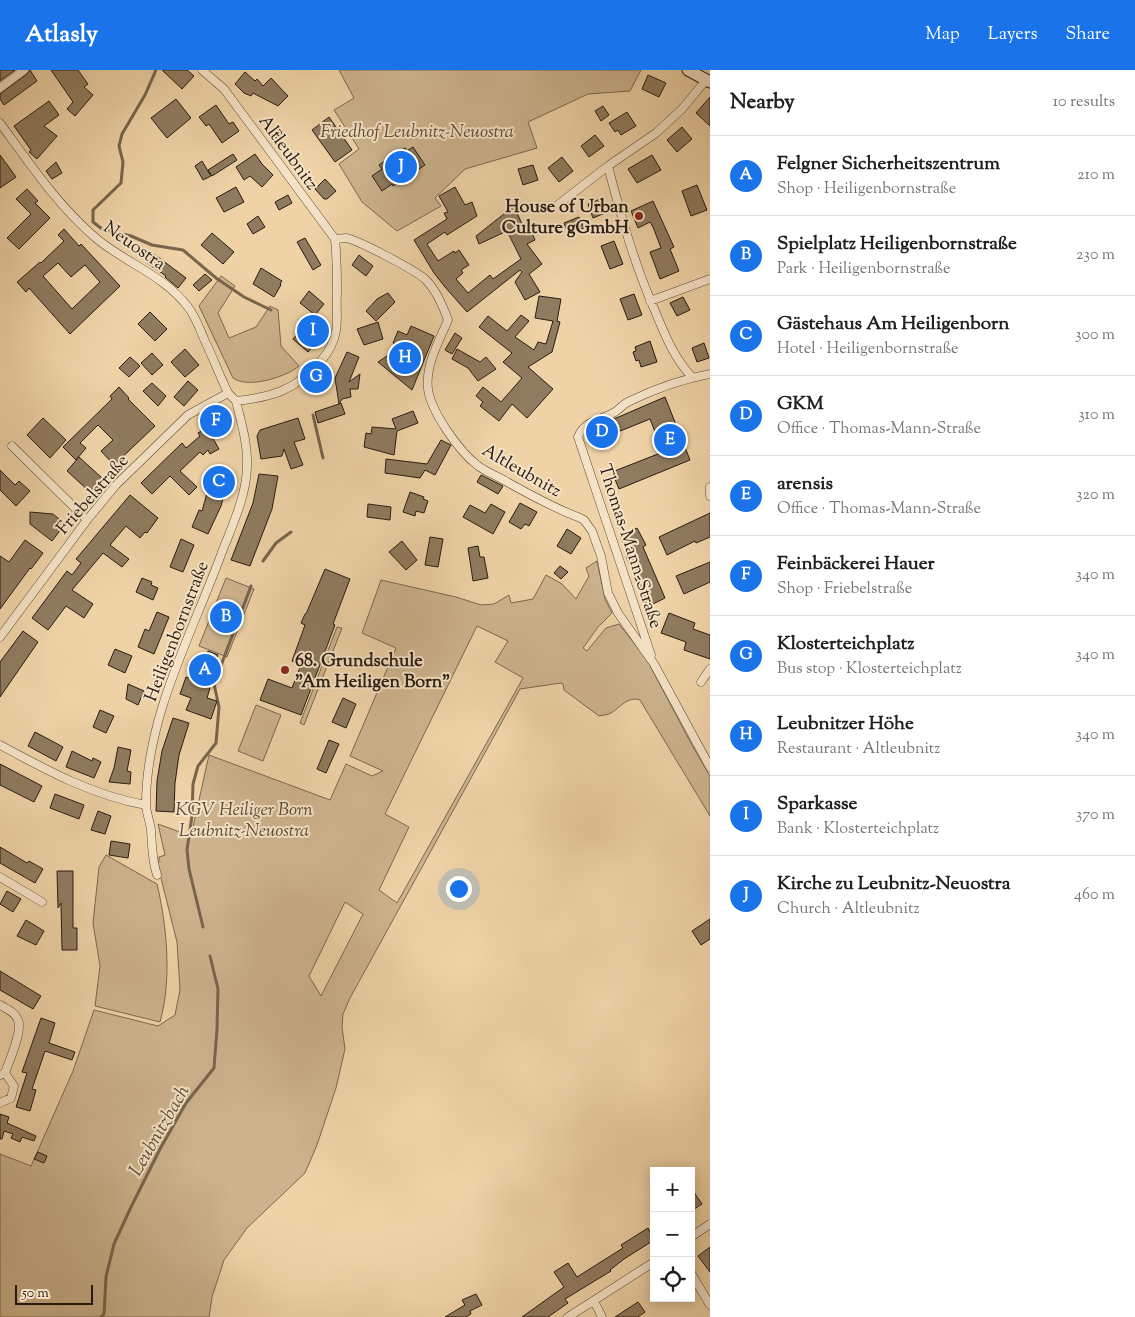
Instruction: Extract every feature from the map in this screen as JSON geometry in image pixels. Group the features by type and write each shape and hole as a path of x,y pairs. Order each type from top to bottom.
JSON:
{"street":[{"path":"0,88 24,70"},
{"name":"Altleubnitz","path":"202,70 224,89 335,239 346,238 356,241 416,272 427,281 443,304 448,320 436,349 428,376 431,402 442,422 460,448 477,465 520,489 584,520 592,531 601,556 608,593 614,605 654,664 710,767"},
{"path":"559,204 656,132 682,109 708,81 688,70"},
{"name":"Neuostra","path":"0,123 50,191 72,216 99,240 160,281 189,308 228,393 236,401"},
{"path":"608,166 627,238 650,301 669,344 684,369 692,377"},
{"path":"236,401 261,398 290,389 314,369 331,346 336,331 337,255 335,239"},
{"path":"650,301 710,278"},
{"name":"Thomas-Mann-Straße","path":"654,664 578,437 582,429 592,421 616,412 628,402 692,377 710,374"},
{"name":"Friebelstraße","path":"0,637 87,520 116,485 188,415 228,393"},
{"name":"Heiligenbornstraße","path":"157,875 146,804 149,770 161,712 232,524 244,484 247,464 244,436 236,401"},
{"path":"12,446 87,520"},
{"path":"710,487 710,496"},
{"path":"701,682 710,669"},
{"path":"0,745 66,780 134,802 146,804"},
{"path":"0,876 42,902"},
{"path":"0,1005 18,1018 20,1028 2,1074 14,1086 11,1098 0,1103"},
{"path":"695,1234 710,1224"},
{"path":"568,1317 650,1265"},
{"path":"695,1280 710,1306"},
{"path":"594,1301 602,1317"}],"green space":[{"name":"Friedhof Leubnitz-Neuostra","path":"339,70 641,70 630,91 588,94 528,122 537,148 465,169 435,198 441,206 397,231 362,202 339,164 359,149 334,110 354,98"},
{"path":"221,276 235,286 218,313 229,338 256,327 270,306 278,310 281,346 299,366 276,378 257,382 240,381 233,378 199,306"},
{"path":"597,561 605,599 612,613 598,627 583,648 587,651 606,628 619,624 647,660 710,776 710,816 640,700 628,701 611,713 599,716 564,690 561,683 520,689 350,998 343,1014 342,1027 345,1049 336,1088 317,1145 305,1173 247,1228 224,1260 212,1297 209,1317 0,1317 0,1154 31,1166 73,1071 94,1010 158,1026 175,1015 180,990 177,942 157,862 159,862 159,857 165,855 158,824 191,836 209,755 330,800 346,764 372,776 383,771 350,756 396,648 362,633 381,580 456,597 481,605 494,604 509,595 511,603 533,599 546,575 562,584 576,599 589,576 586,568","holes":["477,626 508,641 495,662 523,678 397,903 379,890 409,827 385,814","345,902 363,914 321,996 309,976"]},
{"path":"226,578 254,589 227,657 199,646"},
{"path":"337,627 342,628 304,725 300,723"},
{"path":"256,705 281,715 263,761 238,751"},
{"name":"KGV Heiliger Born Leubnitz-Neuostra","path":"106,855 157,884 166,935 167,953 166,989 160,1022 95,1006 100,966 93,923 99,867"}],"building":[{"path":"0,70 15,70 0,81"},
{"path":"30,70 37,81 4,105 0,99 0,94"},
{"path":"51,70 78,70 88,84 84,87 93,95 75,116 67,109 73,102"},
{"path":"162,70 187,70 194,76 182,89"},
{"path":"245,72 255,81 257,79 263,86 271,78 288,96 278,106 253,93 251,96 244,93 235,84"},
{"path":"648,75 666,83 659,97 642,89"},
{"path":"710,97 710,126 696,113"},
{"path":"176,99 191,118 167,138 151,118"},
{"path":"49,101 59,115 44,126 57,136 37,159 29,152 31,150 14,126"},
{"path":"216,105 229,124 233,122 239,131 222,143 209,124 206,126 199,117"},
{"path":"603,106 609,115 601,121 595,111"},
{"path":"627,112 636,126 621,135 618,130 615,132 609,123"},
{"path":"329,117 352,150 335,162 312,130"},
{"path":"277,126 282,133 273,140 268,133"},
{"path":"682,127 692,139 677,152 667,140"},
{"path":"595,135 604,146 589,157 581,146"},
{"path":"413,147 425,165 382,191 372,176 382,169 379,165 405,148 407,151"},
{"path":"233,154 237,160 212,176 208,170"},
{"path":"255,154 273,175 262,187 250,176 244,180 236,167"},
{"path":"0,155 16,177 0,188"},
{"path":"652,155 661,170 637,183 628,169"},
{"path":"562,157 573,171 559,182 548,168"},
{"path":"202,161 211,176 203,180 195,166"},
{"path":"56,162 62,173 52,179 46,171"},
{"path":"533,165 538,180 523,185 518,169"},
{"path":"325,179 336,191 327,199 324,199 315,189"},
{"path":"697,185 707,210 691,216 682,191"},
{"path":"236,187 244,202 224,212 216,198"},
{"path":"455,187 465,205 472,202 477,216 447,235 445,232 427,244 438,261 459,250 469,265 461,270 463,273 456,279 468,293 490,275 493,279 521,259 507,231 479,244 476,236 514,206 526,233 531,231 535,240 527,244 542,264 529,274 540,292 525,300 515,282 522,272 520,270 467,312 445,287 414,240 447,219 444,213 448,212 439,196"},
{"path":"27,189 38,201 35,203 50,218 19,249 7,238 31,214 16,199"},
{"path":"288,195 292,203 279,210 275,202"},
{"path":"600,199 605,213 593,218 588,204"},
{"path":"653,201 674,247 670,249 679,271 660,279 650,252 661,248 653,227 650,222 638,228 631,211"},
{"path":"258,216 265,227 253,234 247,224"},
{"path":"579,217 584,228 568,234 564,223"},
{"path":"64,229 79,246 81,244 120,286 70,334 29,288 26,292 17,282 64,241 58,235","holes":["58,263 71,277 85,265 100,282 72,309 43,276"]},
{"path":"212,233 234,252 223,264 201,245"},
{"path":"305,238 321,265 313,270 297,242"},
{"path":"614,241 623,264 610,269 601,246"},
{"path":"154,254 186,278 178,288 166,276 147,263"},
{"path":"359,255 373,266 366,276 352,265"},
{"path":"261,268 282,281 274,297 253,284"},
{"path":"205,274 212,280 199,291 193,285"},
{"path":"309,291 324,304 315,315 300,303"},
{"path":"388,293 395,302 376,321 366,311 377,299"},
{"path":"634,294 642,315 628,320 620,299"},
{"path":"539,296 561,299 557,321 560,322 552,352 528,367 553,389 527,418 512,404 499,421 480,406 483,402 476,396 483,387 501,402 522,378 503,362 512,353 479,327 488,316 507,331 521,315 529,321 515,337 534,350 538,342 546,344 553,321 535,318"},
{"path":"683,297 690,310 677,316 670,303"},
{"path":"150,312 167,329 155,341 138,324"},
{"path":"311,318 326,332 308,352 293,339"},
{"path":"378,322 383,339 364,345 357,329"},
{"path":"411,326 434,336 412,390 378,362 388,357 401,346 393,343 398,331 407,335"},
{"path":"455,333 462,338 452,354 445,350"},
{"path":"650,341 657,362 641,367 639,360 636,361 633,352 636,351 635,347"},
{"path":"704,343 709,358 697,362 692,348"},
{"path":"185,349 199,365 185,377 171,362"},
{"path":"457,349 480,362 486,357 496,369 478,381 468,368 452,359"},
{"path":"347,352 359,357 349,382 360,374 358,389 350,389 351,397 342,399 339,404 335,378"},
{"path":"152,353 163,365 152,375 141,363"},
{"path":"130,357 140,366 129,377 119,368"},
{"path":"188,381 198,390 184,406 174,397"},
{"path":"152,383 166,396 158,406 143,391"},
{"path":"119,387 128,399 155,426 114,465 101,451 113,440 98,425 80,443 86,448 76,460 63,447 112,399 110,396"},
{"path":"665,397 690,460 619,489 612,472 663,452 650,419 598,440 593,428"},
{"path":"341,403 345,414 318,423 315,412"},
{"path":"413,411 418,423 397,431 394,455 364,447 366,433 371,434 372,427 396,429 392,419"},
{"path":"213,412 223,428 211,435 219,449 210,454 208,450 203,455 200,452 180,471 197,487 189,495 170,476 152,494 141,483 182,443 186,448 200,436 198,433 207,428 202,419"},
{"path":"43,418 66,440 50,458 27,435"},
{"path":"298,418 305,439 294,442 303,465 291,469 284,449 282,456 261,459 257,436 260,430"},
{"path":"441,440 451,445 435,475 425,470 420,478 385,473 386,459 427,464"},
{"path":"79,457 102,478 90,492 67,471"},
{"path":"0,470 15,485 19,481 30,491 16,506 0,490"},
{"path":"213,472 229,476 221,506 208,534 192,527 199,510 202,511"},
{"path":"259,474 278,476 272,509 250,566 231,560 253,503"},
{"path":"481,475 503,486 498,494 477,482"},
{"path":"410,492 424,497 423,499 428,501 424,513 416,511 415,516 403,512"},
{"path":"130,495 158,518 147,533 145,532 140,538 126,526 110,545 129,559 122,567 103,553 72,590 93,604 84,618 66,606 48,630 32,618 67,571 72,575 81,563 76,559"},
{"path":"520,503 537,512 529,526 525,524 521,529 509,522"},
{"path":"368,504 391,507 390,520 367,517"},
{"path":"491,504 505,512 493,534 463,517 470,505 485,513"},
{"path":"30,512 53,514 65,524 52,541 30,524"},
{"path":"710,513 710,537 696,543 695,541 667,555 659,537"},
{"path":"637,528 646,545 643,547 665,598 647,607 626,556 628,554 620,536"},
{"path":"567,529 581,538 571,554 557,546"},
{"path":"430,537 443,539 438,567 425,565"},
{"path":"181,539 194,545 183,572 170,567"},
{"path":"25,540 43,553 0,609 0,556 9,562"},
{"path":"402,541 417,560 406,570 389,552"},
{"path":"478,546 480,557 484,557 488,578 473,581 468,548"},
{"path":"710,562 710,582 684,594 676,576"},
{"path":"560,566 568,572 561,579 554,573"},
{"path":"325,569 350,579 301,715 260,700 268,679 292,688 301,665 292,661 305,625 301,623"},
{"path":"142,578 152,582 151,585 158,588 153,600 136,592"},
{"path":"157,612 169,617 154,654 138,647 145,629 149,631"},
{"path":"669,613 695,623 693,629 710,635 710,659 684,650 686,642 661,633"},
{"path":"23,631 38,642 0,697 0,662"},
{"path":"115,649 132,656 125,673 108,665"},
{"path":"208,651 218,655 206,687 210,688 207,698 217,701 211,719 186,710 191,698 180,694 186,677 197,681"},
{"path":"128,684 144,691 138,705 126,699"},
{"path":"343,698 356,704 346,728 332,722"},
{"path":"100,710 114,716 106,733 93,727"},
{"path":"173,718 189,723 179,755 175,783 174,812 156,811 157,781 162,751"},
{"path":"35,732 63,747 56,761 28,746"},
{"path":"329,740 339,744 326,773 317,769"},
{"path":"118,747 131,750 127,771 131,772 130,784 109,782"},
{"path":"72,751 92,761 93,758 101,762 94,778 66,767"},
{"path":"0,764 42,786 34,802 0,785"},
{"path":"55,794 84,805 79,819 50,808"},
{"path":"98,811 111,816 105,834 91,830"},
{"path":"111,841 130,844 128,858 109,855"},
{"path":"0,847 27,863 29,861 43,869 35,883 0,863"},
{"path":"57,871 73,871 73,928 77,928 77,950 62,950 61,903 58,908"},
{"path":"7,891 21,899 13,912 0,904"},
{"path":"710,919 710,939 701,945 692,931"},
{"path":"26,920 44,931 36,945 17,936"},
{"path":"0,971 41,996 33,1009 0,990"},
{"path":"41,1018 55,1023 49,1043 75,1052 72,1060 45,1051 32,1089 36,1090 30,1111 16,1107 27,1073 22,1072"},
{"path":"0,1114 9,1117 7,1123 36,1136 34,1141 22,1137 20,1142 11,1138 13,1134 4,1131 2,1139 0,1139"},
{"path":"38,1152 47,1156 44,1163 34,1159"},
{"path":"695,1194 702,1204 695,1208"},
{"path":"648,1228 650,1243 624,1259 611,1271 565,1299 568,1303 548,1317 522,1317 564,1287 554,1272 568,1263 577,1277 623,1248 621,1245"},
{"path":"710,1247 710,1272 698,1256"},
{"path":"476,1294 482,1305 470,1311 471,1314 466,1317 445,1317 465,1305 462,1300"},
{"path":"638,1302 645,1312 638,1317 615,1317"}],"waterway":[{"name":"Leubnitzbach","path":"156,70 145,95 122,134 119,146 123,162 121,183 93,210 93,222 102,229 131,236 152,245 183,250 216,278 244,297 271,310"},
{"name":"Leubnitzbach","path":"313,415 323,458"},
{"name":"Leubnitzbach","path":"263,561 276,543 291,532"},
{"name":"Leubnitzbach","path":"203,927 189,869 187,850 192,816 193,784 198,766 216,743 219,707 214,684 251,586"},
{"name":"Leubnitzbach","path":"101,1317 104,1314 106,1277 114,1244 160,1149 186,1103 214,1068 218,989 210,956"}],"place":[{"name":"Kirche zu Leubnitz-Neuostra","path":"401,167"},
{"name":"House of Urban Culture gGmbH","path":"639,216"},
{"name":"Sparkasse","path":"313,331"},
{"name":"Leubnitzer Höhe","path":"405,358"},
{"name":"Klosterteichplatz","path":"316,377"},
{"name":"Feinbäckerei Hauer","path":"216,421"},
{"name":"GKM","path":"602,432"},
{"name":"arensis","path":"670,440"},
{"name":"Gästehaus Am Heiligenborn","path":"219,482"},
{"name":"Spielplatz Heiligenbornstraße","path":"226,617"},
{"name":"Felgner Sicherheitszentrum","path":"205,670"},
{"name":"68. Grundschule \"Am Heiligen Born\"","path":"285,670"}]}
